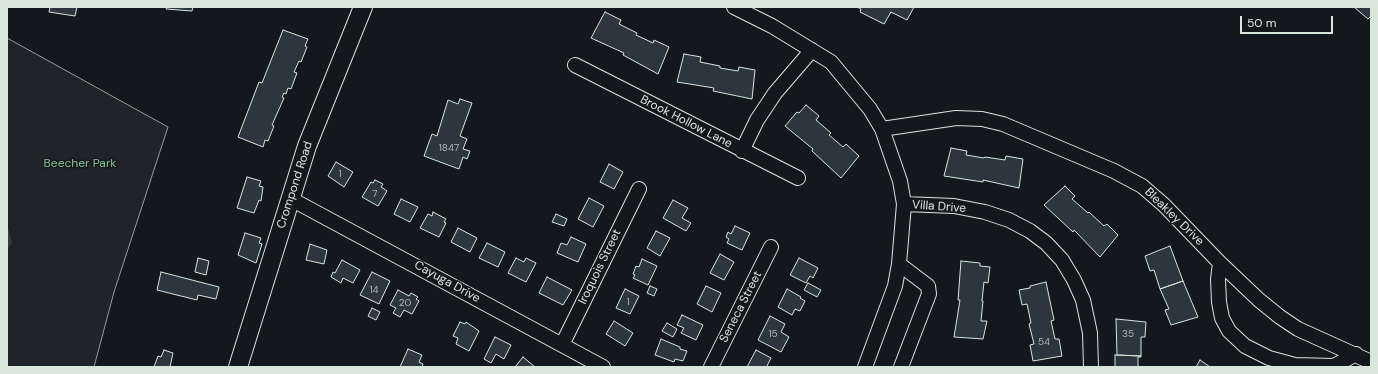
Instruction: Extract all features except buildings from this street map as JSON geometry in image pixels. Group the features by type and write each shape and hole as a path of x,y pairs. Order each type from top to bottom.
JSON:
{"main road":[{"name":"Crompond Road","path":"238,367 307,146 363,7"}],"street":[{"path":"734,7 772,26 831,62 849,81 870,109 882,129 900,181 904,204 899,264 895,286 865,367"},
{"path":"742,151 757,120 775,93 812,50"},
{"name":"Brook Hollow Lane","path":"575,65 742,151 798,178"},
{"name":"Bleakley Drive","path":"882,129 956,118 982,119 1003,124 1114,171 1142,186 1164,205 1220,264 1280,317 1298,329 1371,362"},
{"name":"Iroquois Street","path":"562,344 639,189"},
{"name":"Cayuga Drive","path":"291,199 603,367"},
{"name":"Villa Drive","path":"904,204 954,206 985,212 1009,220 1030,231 1046,243 1062,260 1074,280 1083,300 1090,333 1091,367"},
{"name":"Seneca Street","path":"711,367 771,247"},
{"path":"899,264 928,286 929,294 901,367"},
{"path":"1220,264 1218,279 1219,302 1222,318 1229,331 1245,346 1269,358 1295,365 1334,366 1356,354"}],"green space":[{"name":"Beecher Park","path":"7,38 168,127 114,292 94,367 7,367"}],"waterway":[{"path":"7,230 10,243 7,247"}]}
